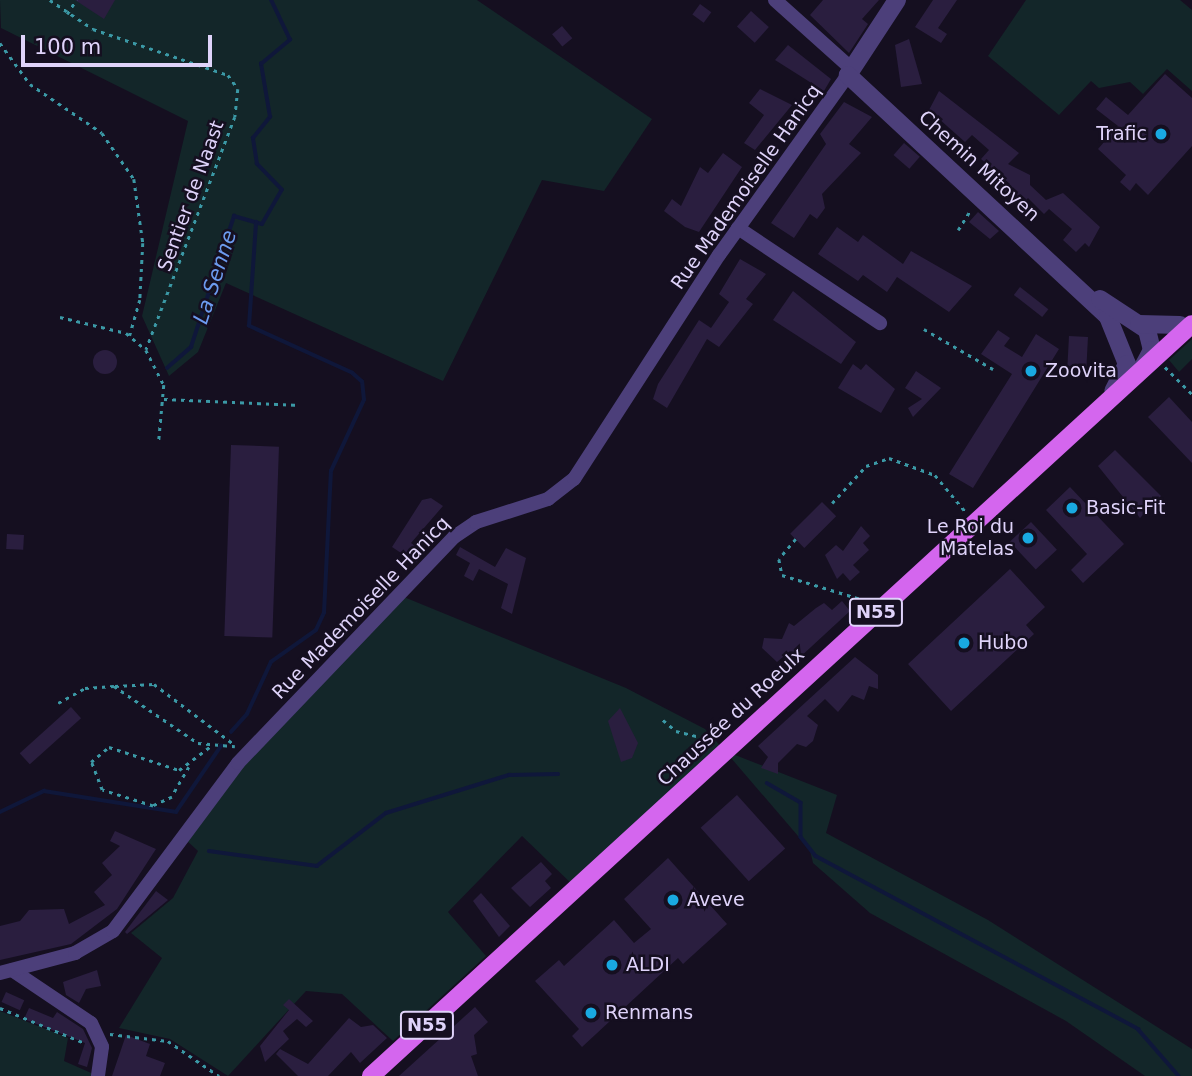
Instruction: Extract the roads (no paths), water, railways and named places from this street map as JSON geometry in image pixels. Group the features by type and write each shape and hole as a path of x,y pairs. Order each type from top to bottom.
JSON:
{"main road":[{"name":"N55","path":"1154,354 1187,324"},
{"name":"Chaussée du Roeulx","path":"371,1076 1106,403 1154,354"}],"street":[{"name":"Chemin Mitoyen","path":"775,0 981,196 1082,287"},
{"path":"850,72 897,0"},
{"name":"Rue Mademoiselle Hanicq","path":"6,971 75,953 113,931 242,751 459,532 548,499 574,479 738,228 850,72"},
{"path":"738,228 880,323"},
{"path":"1082,287 1137,349 1154,354"},
{"path":"1082,287 1139,324 1154,354"},
{"path":"1106,403 1127,364 1108,317"},
{"path":"1139,324 1187,324"},
{"path":"6,971 86,1019 99,1037 98,1076"}],"waterway":[{"name":"La Senne","path":"167,368 191,347 234,216 262,224 282,190 257,164 253,138 270,117 261,64 290,40 271,0"},
{"path":"231,732 247,714 271,662 316,630 324,613 331,471 364,400 362,382 352,373 249,326 256,222"},
{"path":"0,812 44,791 176,812 221,746"},
{"path":"209,851 317,866 386,813 509,775 558,774"},
{"path":"767,783 801,803 801,837 816,856 1138,1029 1179,1076"}],"place":[{"name":"Trafic","path":"1161,134"},
{"name":"Zoovita","path":"1031,371"},
{"name":"Basic-Fit","path":"1072,508"},
{"name":"Le Roi du Matelas","path":"1028,538"},
{"name":"Hubo","path":"964,643"},
{"name":"Aveve","path":"673,900"},
{"name":"ALDI","path":"612,965"},
{"name":"Renmans","path":"591,1013"}]}
